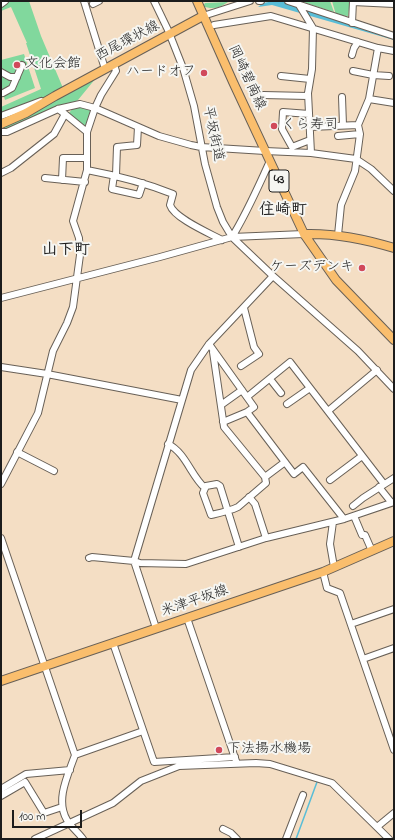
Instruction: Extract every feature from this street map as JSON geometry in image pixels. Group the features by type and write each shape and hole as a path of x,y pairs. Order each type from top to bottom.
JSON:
{"main road":[{"name":"岡崎碧南線","path":"197,1 304,234 336,280 394,340"},
{"name":"西尾環状線","path":"1,124 26,113 103,66 114,64 203,16"},
{"path":"304,234 319,233 338,235 376,242 394,248"},
{"name":"米津平坂線","path":"1,681 323,572 394,541"}],"street":[{"path":"1,4 6,1"},
{"path":"84,1 103,66"},
{"name":"平坂街道","path":"154,1 170,34 183,68 194,106 202,147 217,207 232,237 273,276"},
{"path":"203,16 250,1"},
{"path":"288,1 394,36"},
{"path":"352,23 353,2 394,4"},
{"path":"300,6 313,28 312,69 308,96 311,153"},
{"path":"214,25 271,16 394,52"},
{"path":"352,55 358,42"},
{"path":"338,235 341,205 355,170 360,134 358,125 369,99 378,48"},
{"path":"1,484 38,413 53,351 68,323 73,307 80,255 79,238 73,221 85,182 87,170 87,132 94,108 116,71 114,64"},
{"path":"3,93 12,88 22,65"},
{"path":"353,71 373,75 389,76"},
{"path":"1,72 10,77 17,77"},
{"path":"281,76 310,79"},
{"path":"263,95 308,96"},
{"path":"342,97 343,125"},
{"path":"369,99 394,103"},
{"path":"1,116 42,101"},
{"path":"1,132 7,132 58,109 80,104 94,108 159,136 202,147 265,151 290,150 356,159 372,169 394,191"},
{"path":"58,109 87,132"},
{"path":"290,150 282,129 283,112 309,114"},
{"path":"1,173 11,168 54,134 65,114"},
{"path":"310,127 358,125"},
{"path":"138,127 137,145 116,147 115,175 112,189 139,195 143,183"},
{"path":"338,136 360,134"},
{"path":"290,150 310,140"},
{"path":"62,180 63,158 87,158"},
{"path":"232,237 256,193 270,161"},
{"path":"87,170 115,175 173,194 170,205 173,211 184,220 222,240"},
{"path":"45,178 85,182"},
{"path":"1,298 160,258 232,237 304,234"},
{"path":"156,628 134,561 191,370 209,344 273,276 358,351 394,389"},
{"path":"242,366 259,354 254,347 244,308"},
{"path":"209,344 212,351 224,427 264,478 266,483 236,508 227,511 211,515 203,493 205,488 206,486 218,484 220,486 227,511 239,547"},
{"path":"212,351 254,407 247,412 223,422"},
{"path":"88,558 92,557 134,561 140,563 186,564 266,538 344,519 393,502 362,456 290,362 247,397"},
{"path":"1,367 47,374 182,400"},
{"path":"328,411 377,370"},
{"path":"270,378 281,393"},
{"path":"287,404 310,388"},
{"path":"221,405 242,390"},
{"path":"247,412 294,474 303,467 344,519"},
{"path":"168,444 181,454 200,484 205,488"},
{"path":"17,452 54,471"},
{"path":"330,480 362,456"},
{"path":"264,478 285,462"},
{"path":"353,506 394,478"},
{"path":"249,497 255,504 266,538"},
{"path":"354,516 362,535 364,535 372,551"},
{"path":"333,522 330,544 334,567"},
{"path":"1,538 75,755 64,790 62,807 67,821 83,839"},
{"path":"323,572 327,588 340,593 394,750"},
{"path":"351,624 394,609"},
{"path":"188,618 237,764"},
{"path":"113,643 154,762 235,757"},
{"path":"363,659 394,648"},
{"path":"387,729 394,726"},
{"path":"75,755 143,731"},
{"path":"35,839 113,803 141,781 178,766 237,764 270,764 328,781 389,839"},
{"path":"1,789 26,774 70,770"},
{"path":"1,796 24,782 44,813 62,807"},
{"path":"286,839 303,795"},
{"path":"377,827 394,812"},
{"path":"223,829 231,833 237,839"}],"green space":[{"path":"1,1 29,1 41,36 63,88 47,96 47,98 1,119 1,107 41,89 27,43 11,7 1,11"},
{"path":"300,1 330,1 334,12"},
{"path":"332,1 350,1 348,16 336,15"},
{"path":"228,2 216,8 203,6 205,3"},
{"path":"24,54 35,88 5,100 1,87 1,60"},
{"path":"96,78 78,100 73,103 7,130 1,131 1,126 56,100"},
{"path":"74,107 92,109 86,129 68,114"}],"water":[{"path":"282,1 394,37 394,40 272,5 258,7 263,3"}],"waterway":[{"path":"296,839 317,782"}],"place":[{"name":"文化会館","path":"17,65"},
{"name":"ハードオフ","path":"204,73"},
{"name":"くら寿司","path":"274,126"},
{"name":"ケーズデンキ","path":"362,268"},
{"name":"下法揚水機場","path":"219,750"}],"district":[{"name":"住崎町","path":"283,211"},
{"name":"山下町","path":"66,251"}]}
